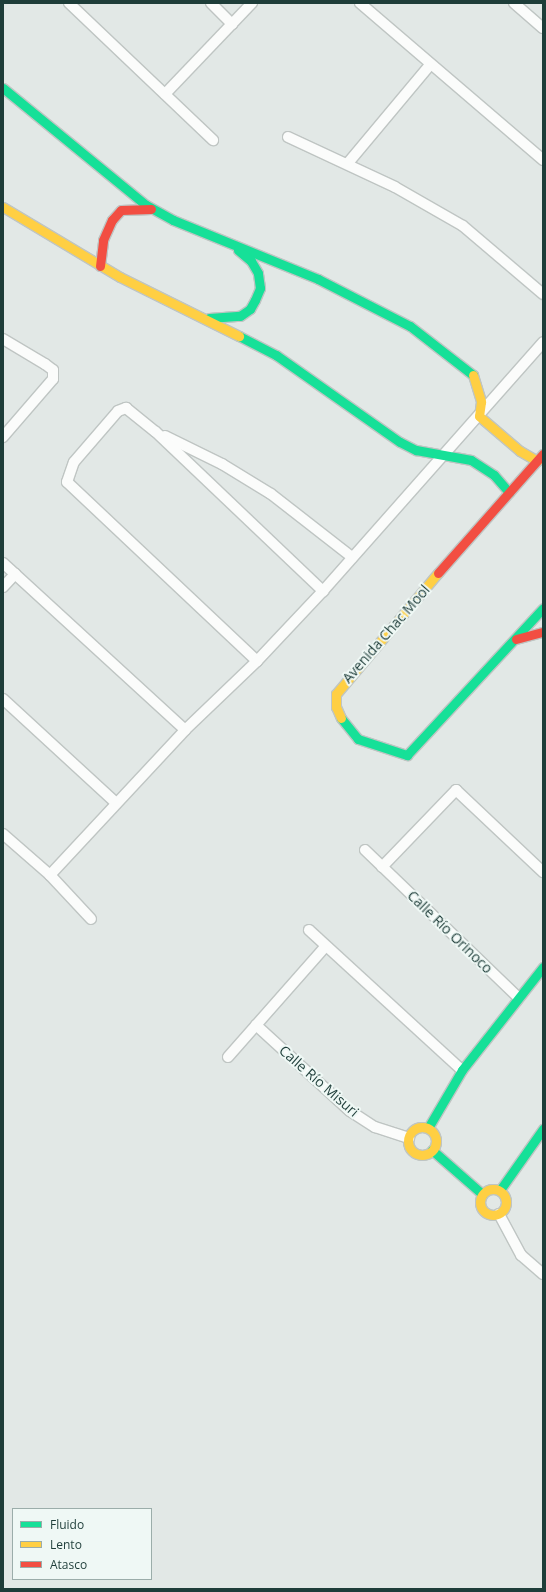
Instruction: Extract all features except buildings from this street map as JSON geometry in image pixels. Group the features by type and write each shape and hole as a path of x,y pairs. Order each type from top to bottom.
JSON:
{"street":[{"path":"69,3 213,140"},
{"path":"211,3 232,24"},
{"path":"165,94 252,3"},
{"path":"360,3 430,65 543,160"},
{"path":"514,3 543,28"},
{"path":"348,163 430,65"},
{"path":"3,88 113,181 154,210 229,243 318,279 410,326 474,376 481,402 479,416"},
{"path":"288,137 348,163 463,226 543,294"},
{"path":"3,208 100,266 202,318 241,336 300,370 400,442 416,450 445,453 483,467 509,492"},
{"path":"100,266 103,240 112,220 122,210 154,210"},
{"path":"202,318 240,316 250,309 260,288 258,273 251,261 229,243"},
{"path":"3,339 46,364 53,370 53,379 3,437"},
{"path":"50,875 185,730 257,661 323,591 543,342"},
{"path":"257,661 67,482 74,462 118,411 126,408 156,432 323,591"},
{"path":"479,416 520,452 540,458"},
{"path":"156,432 222,464 271,494 352,557"},
{"name":"Avenida Chac Mool","path":"540,458 349,675 336,694 336,707 342,720 358,739 407,754 516,639 543,608"},
{"path":"3,563 185,730"},
{"path":"3,588 15,574"},
{"path":"516,639 543,632"},
{"path":"3,699 116,803"},
{"path":"382,867 456,790 543,872"},
{"path":"3,834 50,875 91,919"},
{"name":"Calle Río Orinoco","path":"364,850 518,997"},
{"path":"309,930 325,947 462,1070"},
{"path":"228,1057 325,947"},
{"path":"428,1128 462,1070 543,967"},
{"name":"Calle Río Misuri","path":"256,1025 350,1111 375,1127 409,1138"},
{"path":"428,1128 436,1138 432,1150 425,1154 416,1153 410,1147 409,1138 416,1129 428,1128"},
{"path":"500,1190 541,1135"},
{"path":"432,1150 482,1194"},
{"path":"492,1188 500,1190 506,1201 499,1214 490,1215 483,1211 479,1203 482,1194 492,1188"},
{"path":"499,1214 521,1255 543,1274"}],"traffic: fast":[{"path":"3,88 146,205 173,220 318,279 410,326 473,375"},
{"path":"209,318 240,316 250,309 255,300 260,288 258,273 251,261 238,250"},
{"path":"239,336 276,355 400,442 416,450 471,460 494,475 509,492"},
{"path":"341,718 358,739 407,755 543,608"},
{"path":"428,1128 462,1070 543,967"},
{"path":"500,1190 543,1129"},
{"path":"432,1150 482,1194"}],"traffic: slow":[{"path":"3,207 120,277 239,336"},
{"path":"473,375 481,402 479,416 520,451 537,461"},
{"path":"341,718 336,707 336,694 438,573"},
{"path":"422,1127 432,1131 436,1141 432,1151 422,1155 412,1151 408,1141 412,1131 422,1127"},
{"path":"493,1189 503,1192 506,1202 503,1212 493,1215 483,1212 480,1202 483,1192 493,1189"}],"traffic: jam":[{"path":"100,266 103,240 112,220 121,210 151,209"},
{"path":"438,573 543,454"},
{"path":"516,639 543,632"}]}
